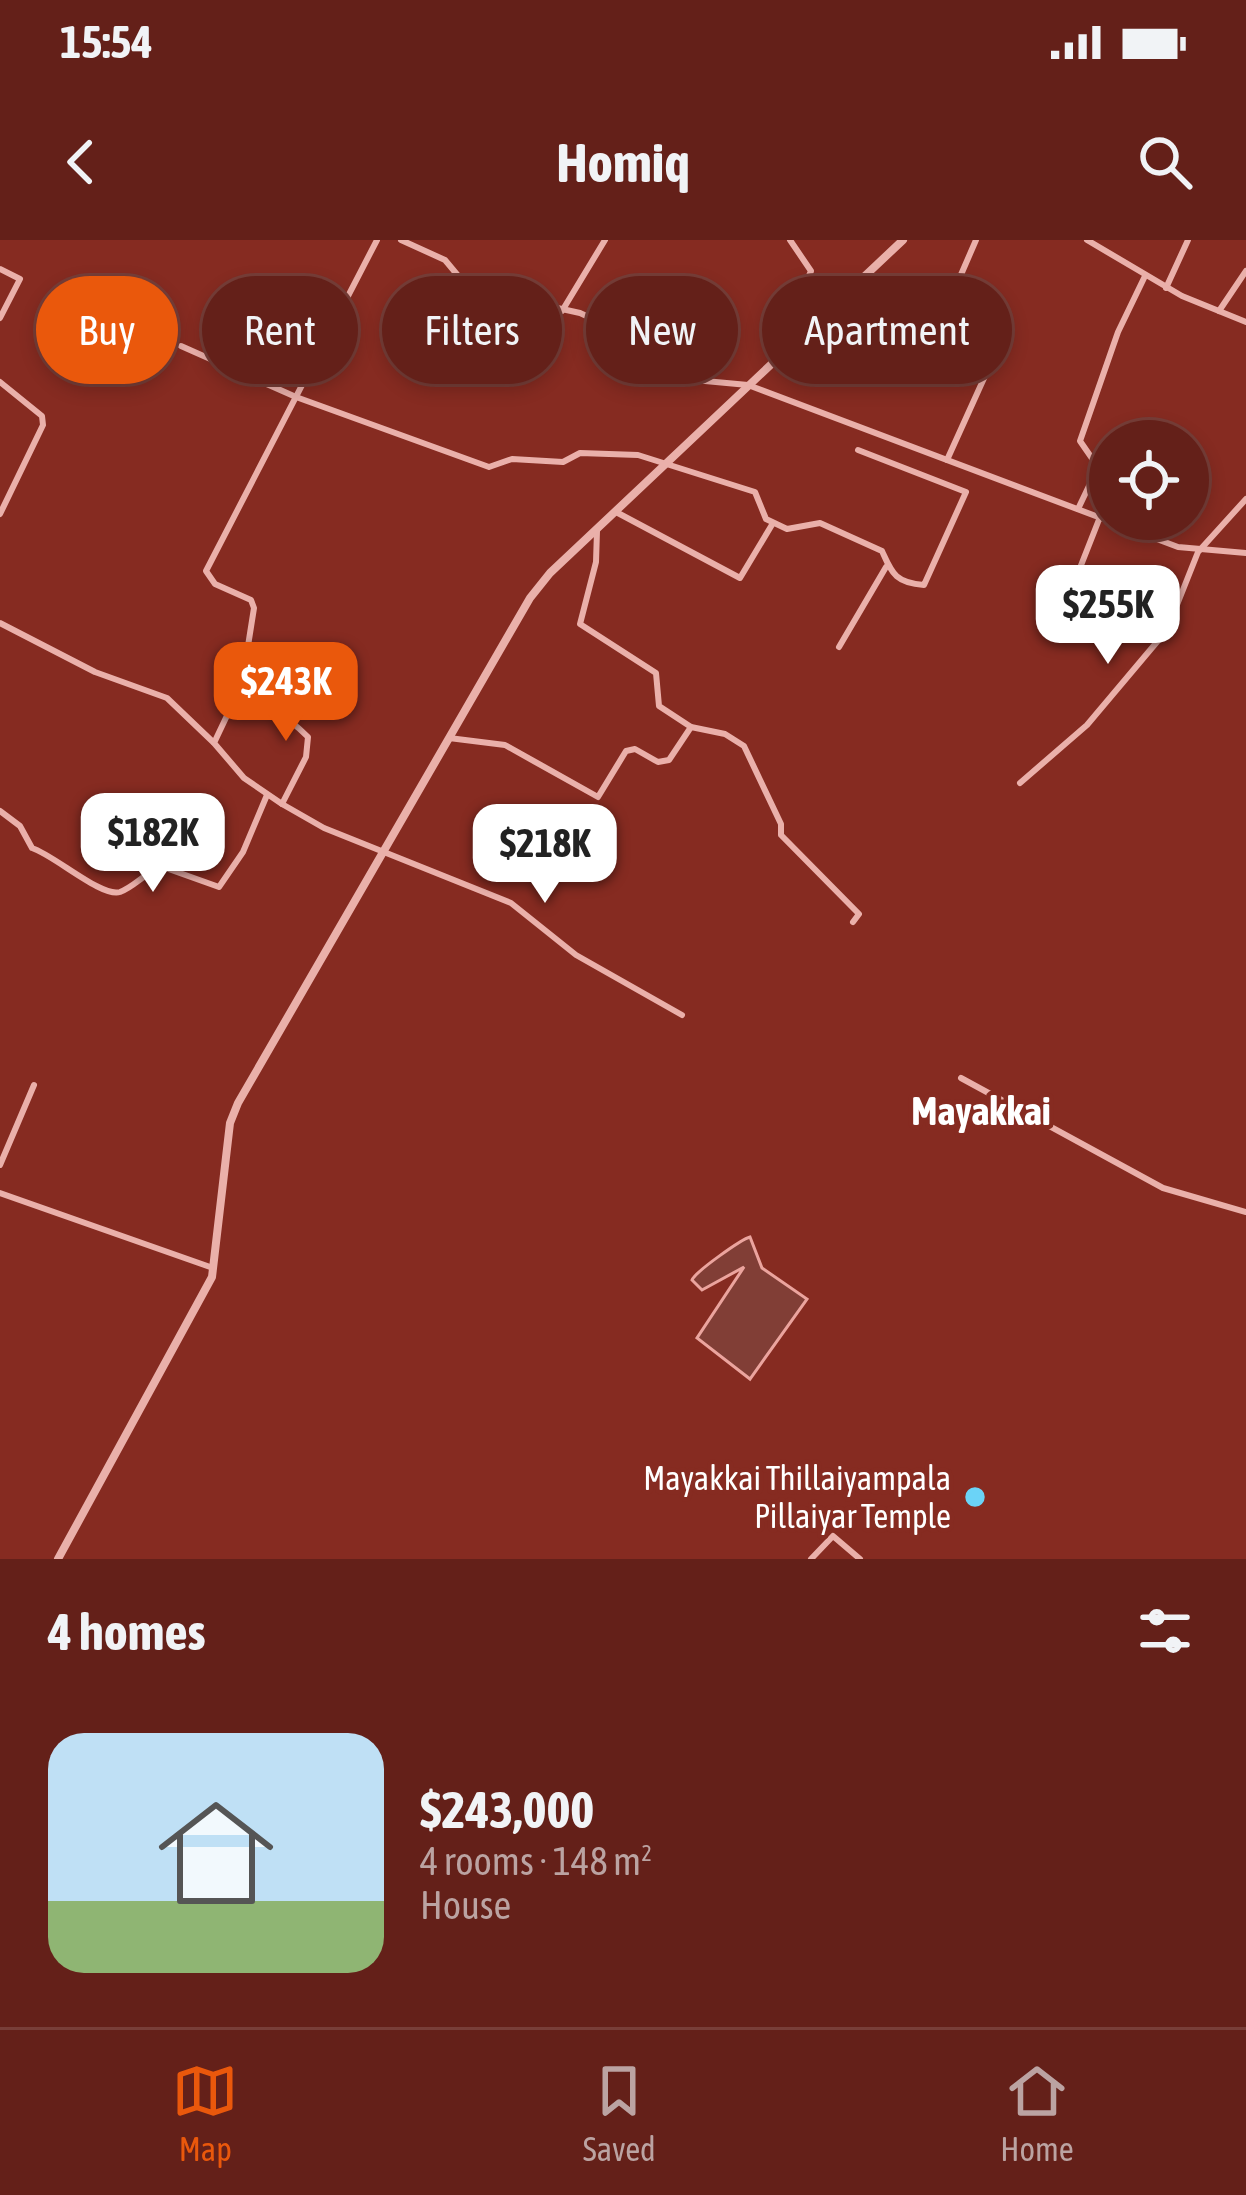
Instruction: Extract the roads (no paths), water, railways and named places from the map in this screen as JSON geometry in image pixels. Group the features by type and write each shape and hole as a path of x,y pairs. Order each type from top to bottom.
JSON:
{"street":[{"path":"214,743 235,705 254,608 251,600 215,584 206,571 377,240"},
{"path":"401,240 429,251 463,276"},
{"path":"429,251 434,240"},
{"path":"605,240 562,311 610,327 662,376 748,385 1089,513"},
{"path":"790,240 811,271 809,276"},
{"path":"864,276 903,240"},
{"path":"947,460 1004,334 997,314 960,277 976,240"},
{"path":"1088,240 1166,288 1246,322"},
{"path":"1166,288 1188,240"},
{"path":"0,269 20,279 0,318"},
{"path":"1219,311 1246,271"},
{"path":"1078,509 1098,467 1080,441 1118,332 1145,276"},
{"path":"181,346 296,397 488,467 512,459 562,462 580,453 669,462 754,492 760,511 773,523 799,530 820,524 882,551 886,567 898,580 926,584 966,492 858,450"},
{"path":"58,1559 150,1399 213,1268 230,1123 238,1103 530,598 762,372"},
{"path":"0,382 42,416 43,425 0,514"},
{"path":"1020,783 1088,725 1166,630 1198,552 1246,500"},
{"path":"616,512 740,578 773,523"},
{"path":"597,531 596,562 580,624 656,674 659,706 691,727 724,734 744,746 753,758 760,789 781,824 781,835 839,890 859,914 854,922"},
{"path":"1065,606 1091,540"},
{"path":"1164,540 1198,552 1246,553"},
{"path":"839,647 886,567"},
{"path":"0,623 94,672 167,698 244,778 282,804 324,828 511,903 576,955 682,1015"},
{"path":"235,705 253,704 286,716 308,736 306,757 282,804"},
{"path":"448,738 505,745 598,797 626,751 635,749 658,762 669,760 691,727"},
{"path":"0,811 20,826 32,848 48,853 103,891 119,892 163,867 219,887 243,852 267,794"},
{"path":"962,1078 1163,1188 1246,1212"},
{"path":"0,1165 34,1084"},
{"path":"0,1192 213,1268"},
{"path":"811,1559 833,1537 860,1559"}],"place":[{"name":"Mayakkai Thillaiyampala Pillaiyar Temple","path":"975,1497"}],"district":[{"name":"Mayakkai","path":"981,1111"}]}
